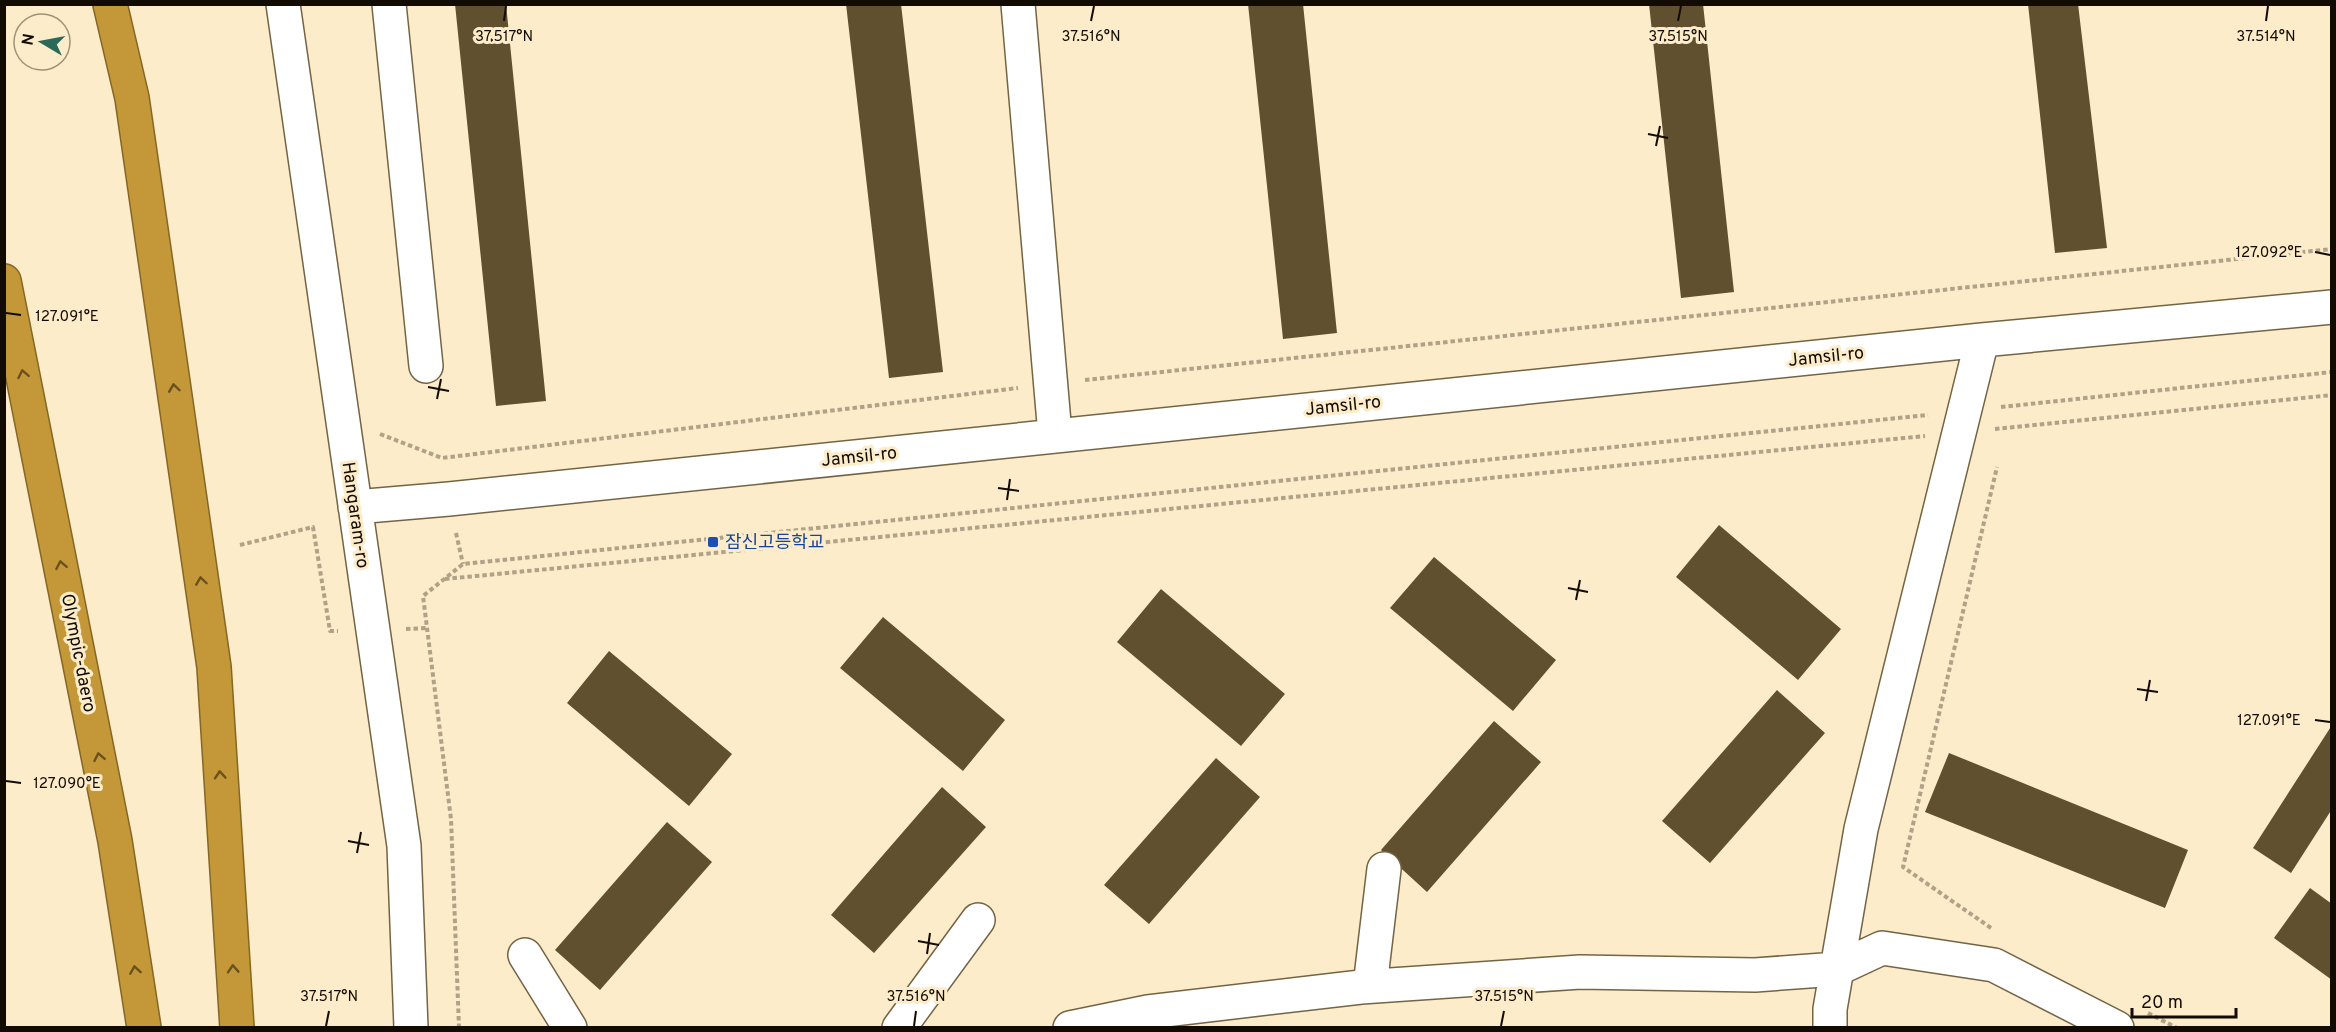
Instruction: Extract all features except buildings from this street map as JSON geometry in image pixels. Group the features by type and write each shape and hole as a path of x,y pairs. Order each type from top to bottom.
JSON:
{"highway":[{"path":"110,4 132,98 214,666 237,1028"},
{"name":"Olympic-daero","path":"4,281 115,841 144,1028"}],"street":[{"name":"Hangaram-ro","path":"283,4 404,846 411,1028"},
{"path":"389,4 426,366"},
{"path":"1018,4 1054,435"},
{"name":"Jamsil-ro","path":"355,507 2331,306"},
{"path":"1830,1028 1830,1010 1861,829 1982,340"},
{"path":"1370,986 1384,869"},
{"path":"899,1028 978,920"},
{"path":"1070,1028 1117,1023 1148,1012 1370,986 1580,972 1755,975 1837,969 1882,948 1994,965 2117,1028"},
{"path":"525,955 570,1028"}],"path":[{"path":"370,431 442,458 1051,384 2331,249"},
{"path":"445,579 1961,422 2331,372"},
{"path":"459,1028 451,819 423,596 462,564 1961,422 2331,395"},
{"path":"1904,867 1997,467"},
{"path":"240,545 313,527 330,631"}],"place":[{"name":"잠신고등학교","path":"713,542"}]}
